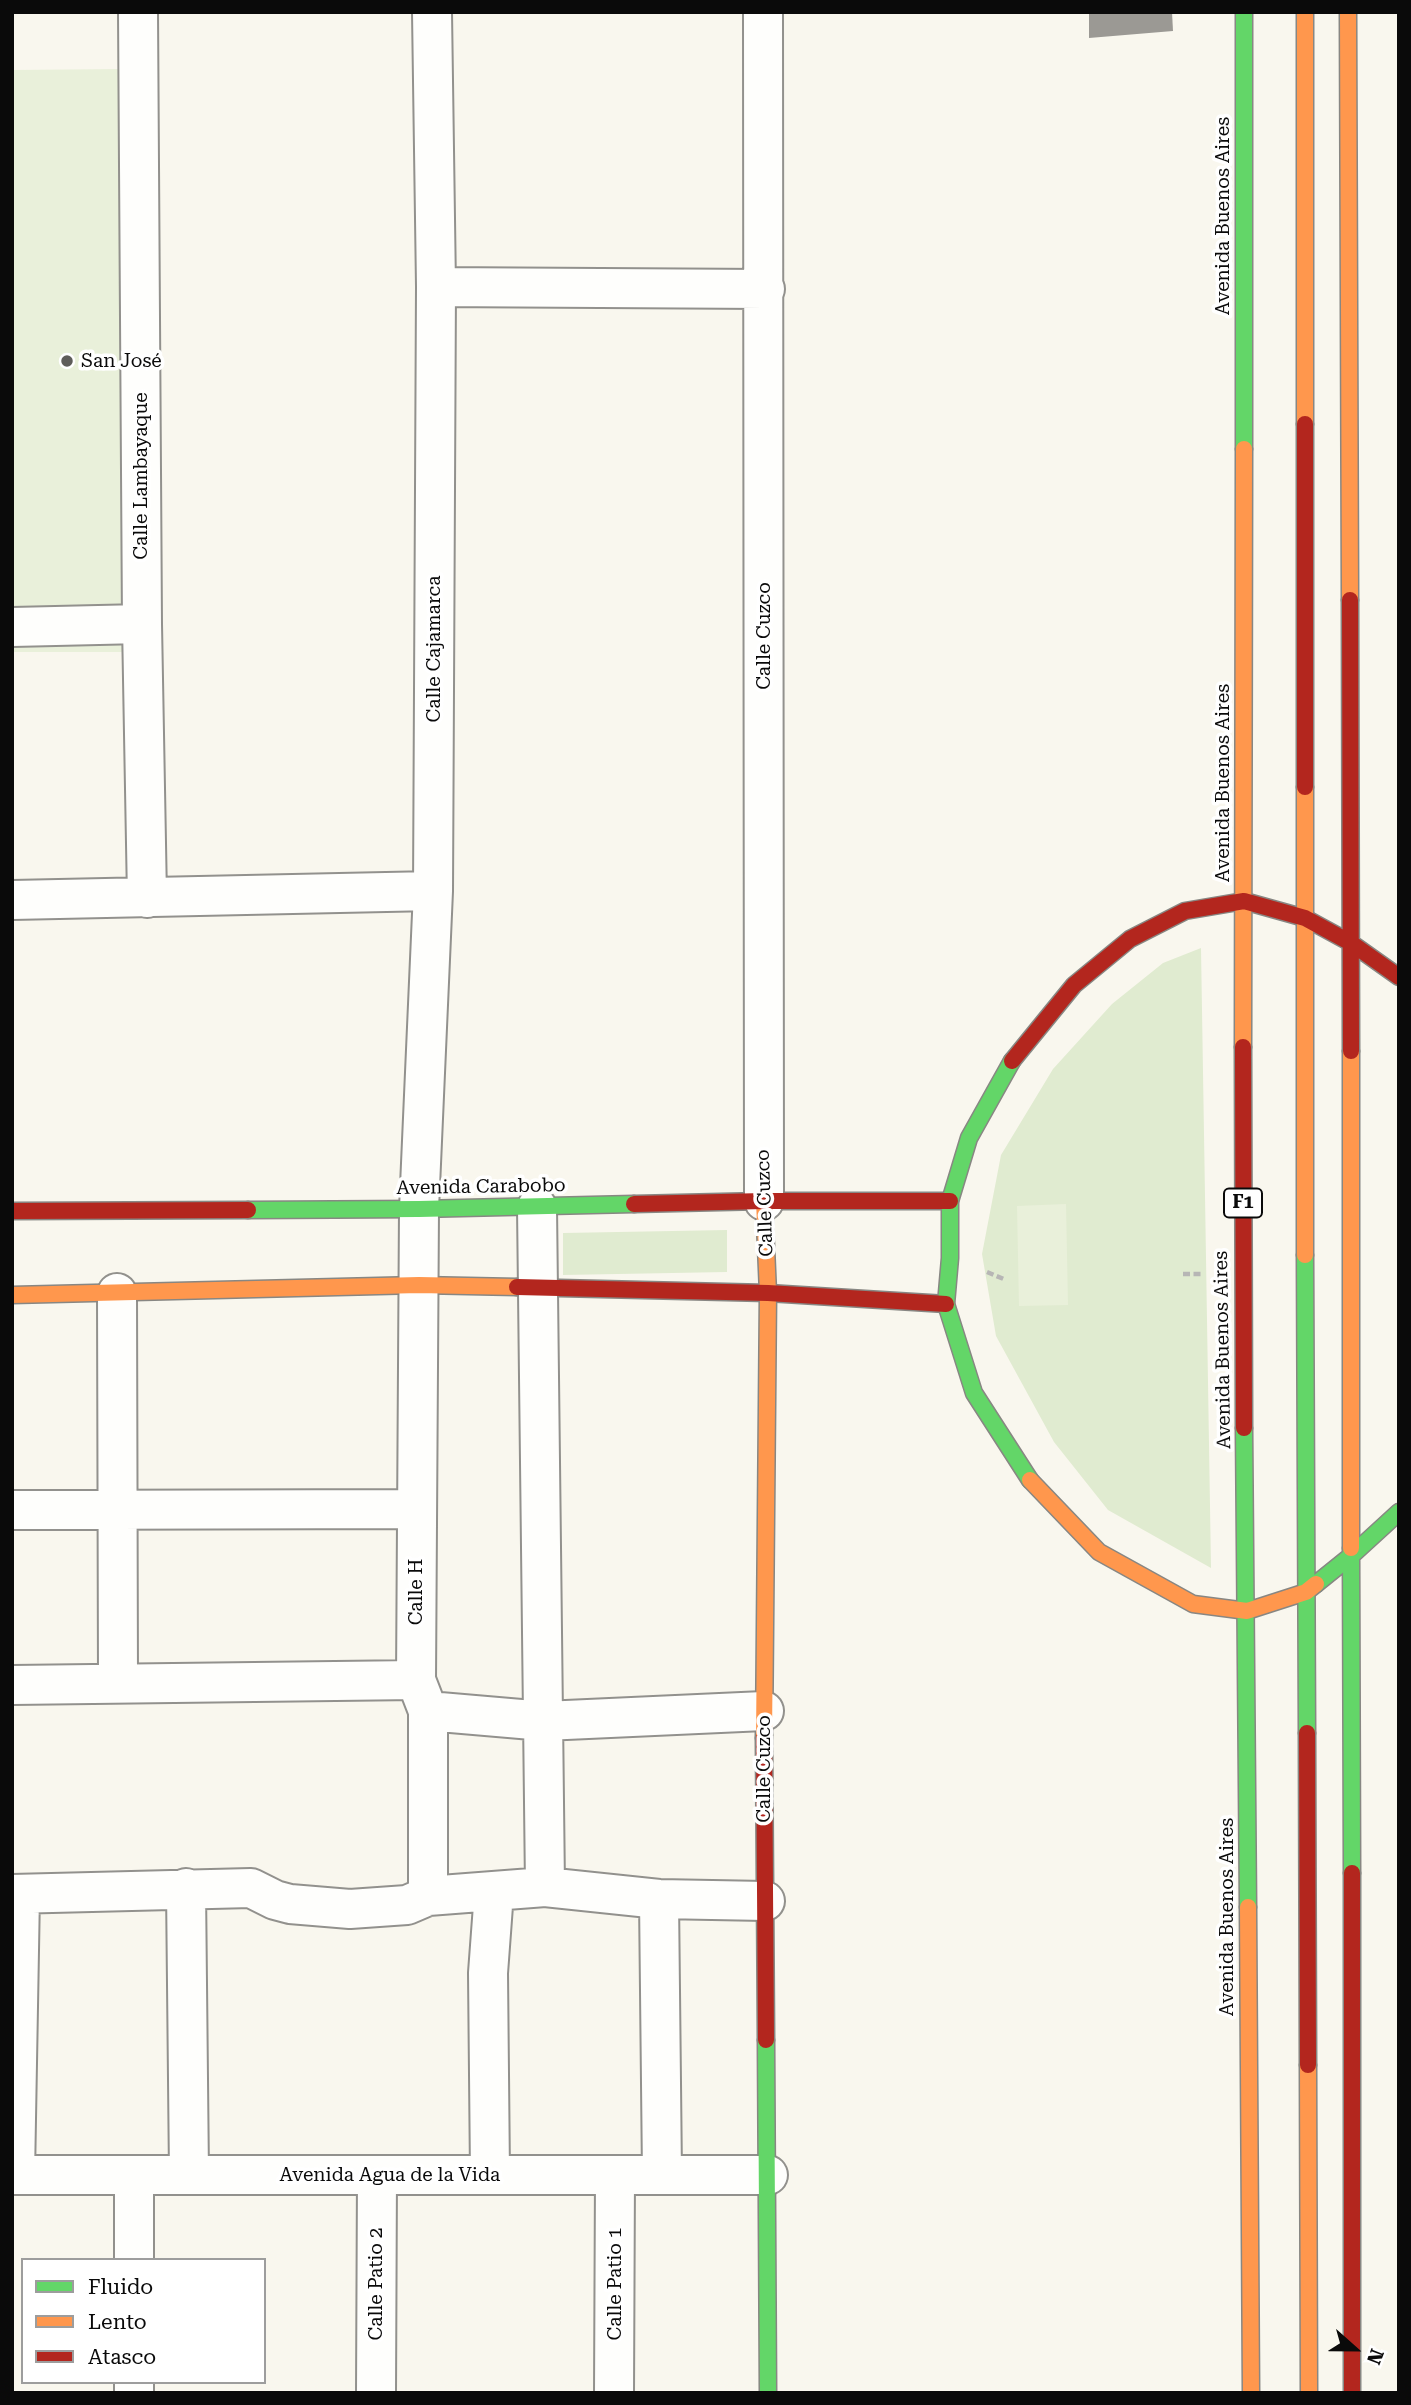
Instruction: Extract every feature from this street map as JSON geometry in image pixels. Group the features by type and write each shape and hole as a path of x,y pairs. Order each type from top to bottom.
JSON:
{"main road":[{"name":"Avenida Buenos Aires","path":"1244,12 1243,1273 1251,2393"},
{"path":"1305,12 1306,1591 1310,2393"},
{"path":"1348,12 1352,2393"},
{"path":"1399,977 1351,943 1305,918 1244,901 1185,911 1130,939 1074,985 1016,1055 969,1138 950,1201 950,1258 946,1304 974,1393 1027,1477 1099,1552 1193,1604 1247,1611 1306,1591 1352,1555 1399,1512"},
{"name":"Avenida Carabobo","path":"12,1211 537,1208 764,1201 950,1201"},
{"name":"Calle Cuzco","path":"764,1201 768,1293 764,1711 768,2393"},
{"path":"12,1294 419,1285 768,1293 946,1304"}],"street":[{"name":"Calle Lambayaque","path":"138,12 142,624 147,898"},
{"name":"Calle Cajamarca","path":"419,1285 419,1209 433,891 436,287 432,12"},
{"name":"Calle Cuzco","path":"763,12 764,1201"},
{"path":"436,287 765,289"},
{"path":"12,627 142,624"},
{"path":"12,900 433,891"},
{"path":"537,1208 544,1887"},
{"name":"Calle H","path":"419,1285 417,1509 428,1896"},
{"path":"117,1293 118,1684"},
{"path":"12,1510 417,1509"},
{"path":"12,1685 118,1684 422,1695 544,1721 764,1711"},
{"path":"14,2175 16,1894 251,1888 275,1900 350,1909 407,1905 428,1896 544,1887 659,1899 765,1901"},
{"path":"186,1888 189,2175"},
{"path":"490,2175 488,1973 494,1892"},
{"path":"659,1899 662,2175"},
{"name":"Avenida Agua de la Vida","path":"14,2175 768,2175"},
{"path":"134,2175 134,2258"},
{"name":"Calle Patio 2","path":"376,2393 377,2175"},
{"name":"Calle Patio 1","path":"614,2393 615,2175"}],"green space":[{"name":"San José","path":"122,69 122,652 12,652 12,70"},
{"path":"1201,948 1211,1568 1108,1510 1054,1442 996,1336 982,1254 1001,1155 1053,1069 1112,1004 1163,963"},
{"path":"1066,1204 1068,1305 1019,1306 1017,1206"},
{"path":"727,1230 727,1272 563,1275 563,1233"}],"building":[{"path":"1089,12 1172,12 1173,31 1089,38"}],"traffic: fast":[{"path":"1244,12 1244,449"},
{"path":"1012,1061 969,1138 950,1201 950,1258 946,1304 974,1393 1030,1480"},
{"path":"248,1210 634,1204"},
{"path":"1305,1255 1307,1733"},
{"path":"1244,1428 1248,1907"},
{"path":"1316,1584 1399,1512"},
{"path":"1351,1548 1352,1873"},
{"path":"766,2040 768,2393"}],"traffic: slow":[{"path":"1305,12 1305,424"},
{"path":"1348,12 1350,600"},
{"path":"1243,1047 1244,449"},
{"path":"1305,787 1305,1255"},
{"path":"1351,1051 1351,1548"},
{"path":"764,1201 768,1293 764,1738"},
{"path":"12,1295 419,1285 517,1287"},
{"path":"1030,1480 1099,1552 1193,1604 1247,1611 1306,1592 1316,1584"},
{"path":"1248,1907 1251,2393"},
{"path":"1308,2065 1309,2393"}],"traffic: jam":[{"path":"1305,424 1305,787"},
{"path":"1350,600 1351,1051"},
{"path":"1012,1061 1074,985 1130,939 1185,911 1244,901 1305,918 1351,943 1399,977"},
{"path":"1243,1047 1244,1428"},
{"path":"634,1204 950,1201"},
{"path":"12,1211 248,1210"},
{"path":"517,1287 768,1293 946,1304"},
{"path":"1307,1733 1308,2065"},
{"path":"764,1738 766,2040"},
{"path":"1352,1873 1352,2393"}],"place":[{"name":"San José","path":"67,361"}]}
